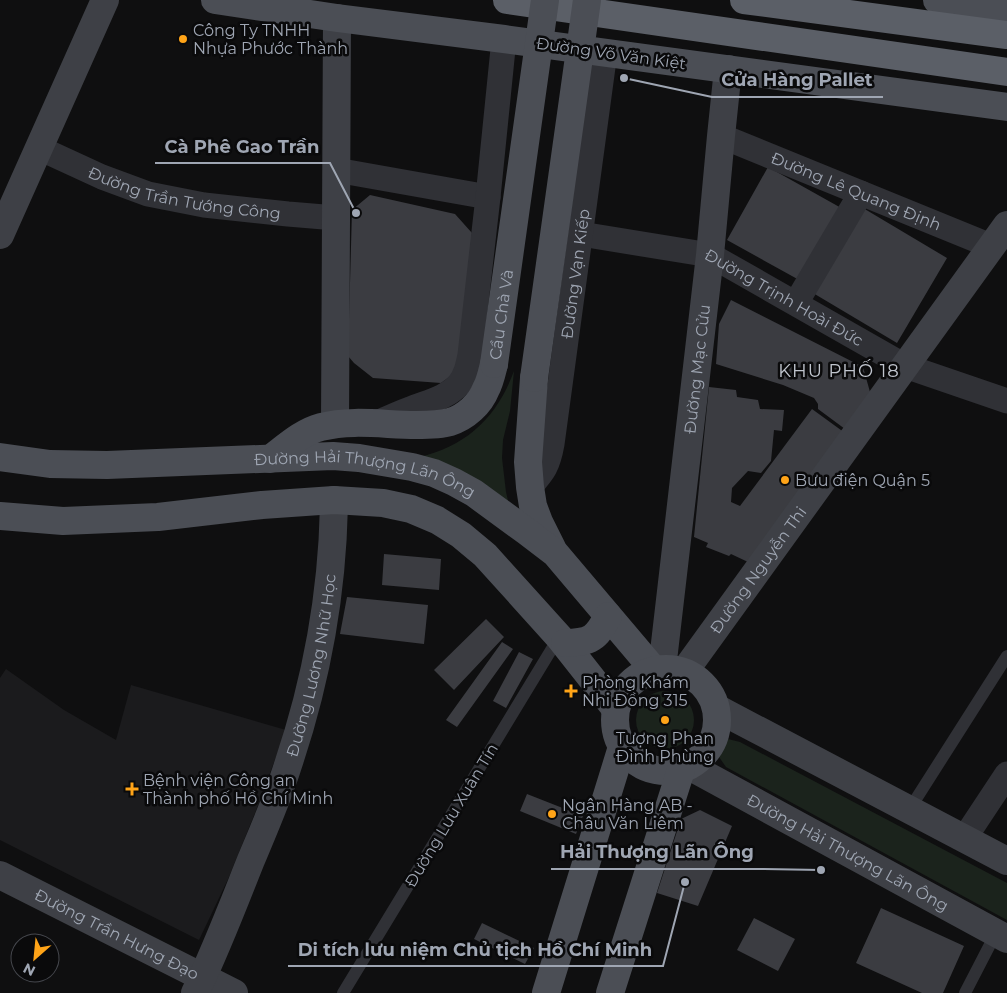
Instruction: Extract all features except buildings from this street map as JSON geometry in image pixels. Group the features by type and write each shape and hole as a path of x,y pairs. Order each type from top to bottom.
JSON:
{"highway":[{"path":"507,0 1007,72"},
{"path":"744,0 1007,36"}],"main road":[{"name":"Đường Võ Văn Kiệt","path":"215,0 337,18 504,38 1007,106"},
{"name":"Cầu Chà Và","path":"270,459 305,434 335,424 432,425 450,422 466,414 487,389 494,364 545,0"},
{"path":"554,553 533,506 528,462 534,378 587,0"},
{"path":"937,0 1007,10"},
{"name":"Đường Hải Thượng Lãn Ông","path":"0,457 50,464 107,465 333,456 359,458 412,467 434,473 474,493 554,553 608,616 667,670"},
{"name":"Đường Hải Thượng Lãn Ông","path":"0,516 63,521 158,517 262,505 334,500 383,503 411,509 437,520 461,535 485,555 562,640 615,708"},
{"path":"562,640 580,643 587,641 601,628 608,616"},
{"path":"667,670 696,679 712,697 716,708 715,736 709,748 700,759 685,768 664,772 646,768 633,760 622,747 616,735 614,722 615,708 619,697 633,680 643,674 667,670"},
{"path":"546,993 622,747"},
{"path":"610,993 685,768"}],"street":[{"path":"0,235 105,0"},
{"path":"335,424 337,18"},
{"path":"377,423 450,392 460,384 467,371 488,197 504,38"},
{"name":"Đường Vạn Kiếp","path":"530,487 544,471 552,444 605,52"},
{"name":"Đường Mạc Cửu","path":"667,670 728,69"},
{"name":"Đường Lê Quang Định","path":"721,136 991,246"},
{"name":"Đường Trần Tướng Công","path":"39,148 102,177 148,194 204,204 336,218"},
{"path":"336,170 488,197"},
{"path":"796,304 861,193"},
{"name":"Đường Nguyễn Thi","path":"667,670 905,366 1007,225"},
{"name":"Đường Trịnh Hoài Đức","path":"581,234 710,254 905,366 1007,401"},
{"name":"Đường Lương Nhữ Học","path":"199,985 278,794 302,720 314,676 328,601 333,555 334,500"},
{"path":"716,708 1007,861"},
{"name":"Đường Hải Thượng Lãn Ông","path":"685,768 1002,936"},
{"path":"964,839 1007,774"},
{"name":"Đường Trần Hưng Đạo","path":"0,875 199,985 234,993"}],"lane":[{"name":"Đường Lưu Xuân Tín","path":"343,993 562,640"},
{"path":"909,810 1007,656"},
{"path":"965,993 1002,936"}],"shaded area":[{"path":"514,371 510,411 503,440 502,458 510,509 419,457 452,445 478,427 499,402"},
{"name":"Bệnh viện Công an Thành phố Hồ Chí Minh","path":"6,669 64,710 116,740 131,685 286,730 229,877 199,940 0,840 0,678"},
{"path":"665,691 676,693 689,704 694,720 692,731 681,744 665,749 654,747 641,736 636,720 638,709 649,696"},
{"path":"728,739 740,742 1007,883 1007,920 726,767 719,757 719,747"}],"place":[{"name":"Công Ty TNHH Nhựa Phước Thành","path":"183,39"},
{"name":"Cửa Hàng Pallet","path":"624,78"},
{"name":"Cà Phê Gao Trần","path":"356,213"},
{"name":"Bưu điện Quận 5","path":"785,480"},
{"name":"Phòng Khám Nhi Đồng 315","path":"571,691"},
{"name":"Tượng Phan Đình Phùng","path":"665,720"},
{"name":"Bệnh viện Công an Thành phố Hồ Chí Minh","path":"132,789"},
{"name":"Ngân Hàng AB - Châu Văn Liêm","path":"552,814"},
{"name":"Hải Thượng Lãn Ông","path":"821,870"},
{"name":"Di tích lưu niệm Chủ tịch Hồ Chí Minh","path":"685,882"}],"district":[{"name":"KHU PHỐ 18","path":"839,371"}]}
